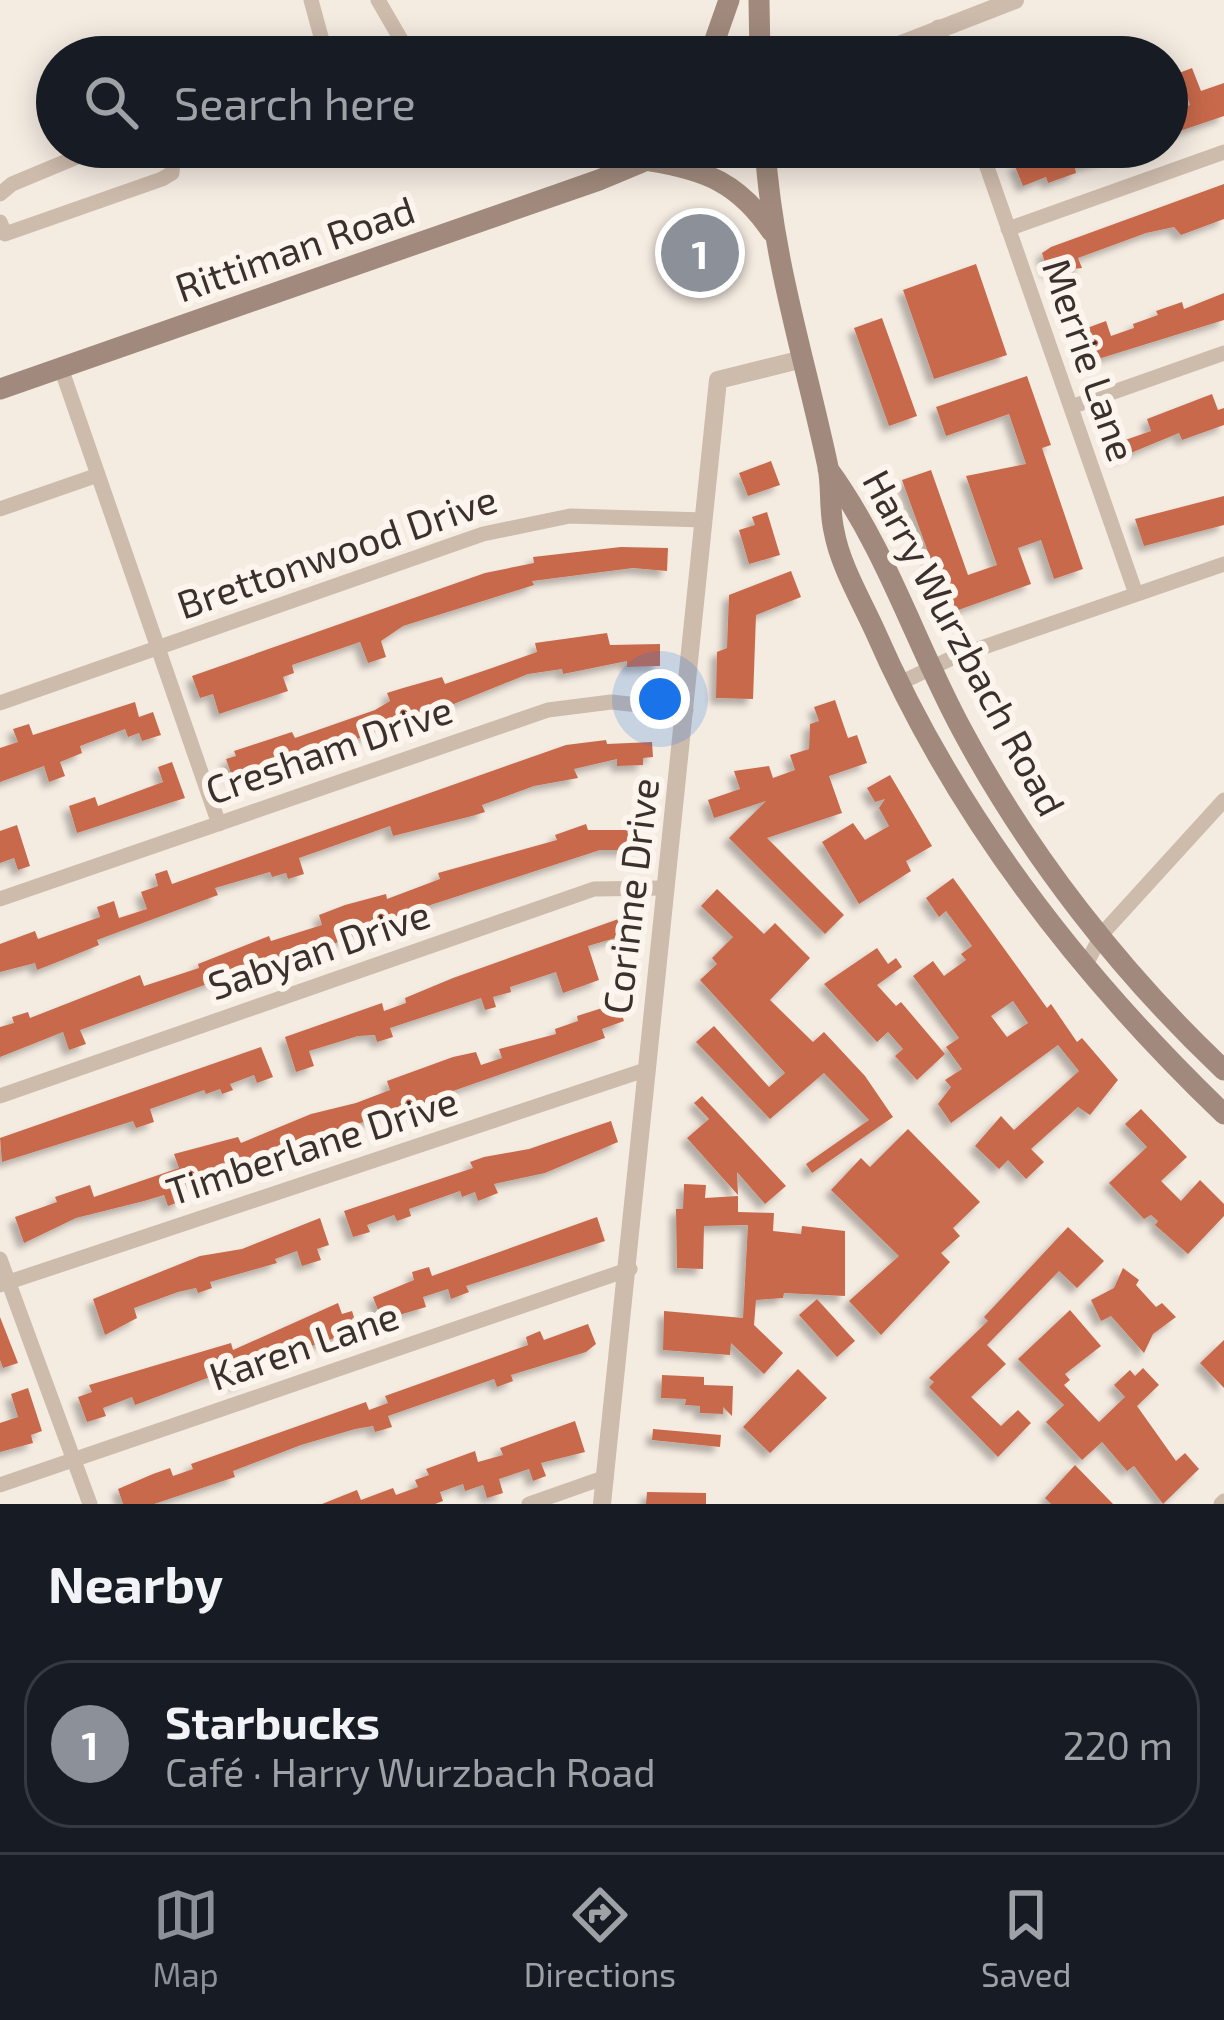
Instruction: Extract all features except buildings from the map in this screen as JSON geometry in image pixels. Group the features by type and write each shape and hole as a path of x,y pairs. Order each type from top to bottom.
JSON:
{"main road":[{"path":"716,36 729,0"},
{"path":"759,0 760,36"},
{"name":"Rittiman Road","path":"0,388 599,181 621,168"},
{"path":"691,168 720,177 756,209 774,236"},
{"name":"Harry Wurzbach Road","path":"767,168 774,236 799,360 828,469 834,533 898,684 992,845 1084,968 1221,1103"},
{"name":"Harry Wurzbach Road","path":"828,469 868,523 961,728 1031,844 1133,976 1224,1070"}],"street":[{"path":"311,0 321,36"},
{"path":"378,0 399,36"},
{"path":"917,36 1015,0"},
{"path":"938,27 941,36"},
{"path":"1188,165 1224,152"},
{"path":"0,194 56,168"},
{"path":"2,231 162,179 172,168"},
{"name":"Merrie Lane","path":"987,168 1136,594"},
{"path":"1008,229 1179,168"},
{"path":"1071,407 1224,353"},
{"name":"Corinne Drive","path":"602,1504 630,1269 644,1070 718,380 799,360"},
{"path":"61,368 219,824"},
{"path":"0,509 98,475"},
{"name":"Brettonwood Drive","path":"0,703 526,523 614,514 704,520"},
{"path":"898,684 1224,564"},
{"name":"Cresham Drive","path":"0,899 548,710 611,702 686,710"},
{"path":"1084,968 1102,934 1224,800"},
{"name":"Sabyan Drive","path":"0,1096 595,889 663,888"},
{"name":"Timberlane Drive","path":"4,1283 644,1070"},
{"path":"0,1259 4,1283 90,1504"},
{"name":"Karen Lane","path":"0,1485 630,1269"},
{"path":"529,1504 606,1477"}],"place":[{"name":"Starbucks","path":"700,253"}]}
